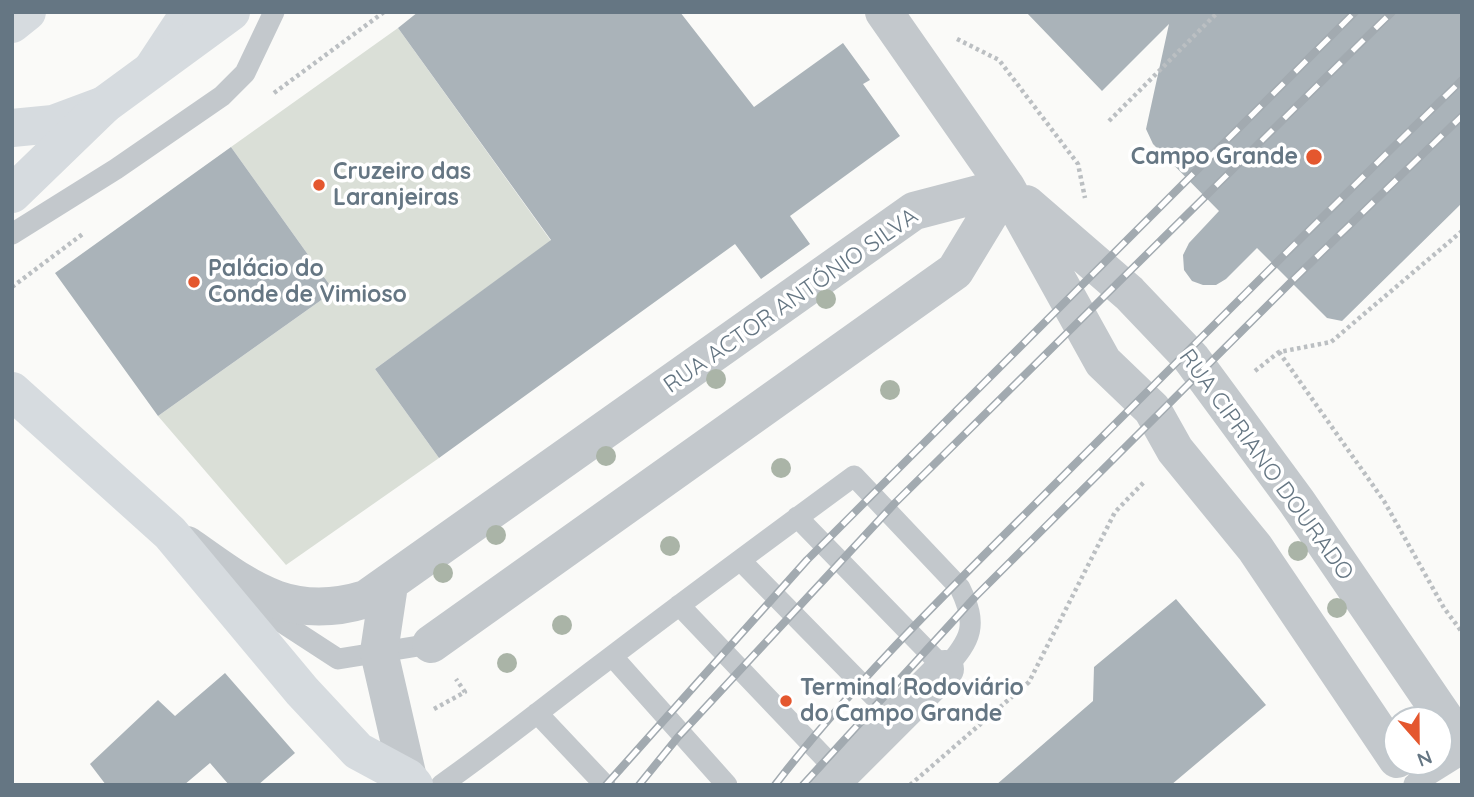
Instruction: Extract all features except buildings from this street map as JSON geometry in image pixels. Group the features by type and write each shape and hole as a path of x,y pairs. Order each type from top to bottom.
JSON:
{"main road":[{"path":"12,24 27,12"},
{"path":"152,69 190,12"},
{"path":"12,194 104,105 231,12"},
{"path":"12,128 53,124 104,105"},
{"path":"12,391 53,425 170,533 302,691 358,751 421,782"},
{"path":"12,424 53,425"}],"street":[{"name":"RUA CIPRIANO DOURADO","path":"884,12 1006,187 1102,362 1152,409 1175,450 1255,548 1383,739"},
{"name":"RUA CIPRIANO DOURADO","path":"1006,187 1129,293 1191,358 1297,502 1462,744"},
{"name":"RUA ACTOR ANTÓNIO SILVA","path":"170,533 250,589 273,598 328,609 366,599 914,211 1006,187"},
{"path":"431,644 956,271 1006,187"},
{"path":"389,585 379,652 396,723 421,782"},
{"path":"835,779 945,669"}],"lane":[{"path":"12,233 117,169 222,96 245,73 274,12"},
{"path":"421,782 537,713 679,605 797,517 853,476 960,588 970,609 971,632 961,651 945,669 797,517"},
{"path":"170,533 253,604 338,659 431,644"},
{"path":"740,560 896,719"},
{"path":"679,605 835,779"},
{"path":"612,656 727,785"},
{"path":"537,713 605,785"},
{"path":"1414,785 1462,754"}],"path":[{"path":"1109,121 1218,12"},
{"path":"1331,342 1462,231"},
{"path":"1279,352 1384,501 1444,608 1462,632"},
{"path":"910,785 1029,682 1115,512"}],"shaded area":[{"path":"398,28 551,241 375,369 439,458 286,565 158,416 334,291 231,147"}],"railway":[{"path":"606,785 807,560 1355,12"},
{"path":"639,785 678,737 895,503 1392,12"},
{"path":"775,785 844,702 918,622 1462,80"},
{"path":"803,785 976,596 1462,116"}],"place":[{"name":"Campo Grande","path":"1314,157"},
{"name":"Cruzeiro das Laranjeiras","path":"319,185"},
{"name":"Palácio do Conde de Vimioso","path":"194,282"},
{"name":"Terminal Rodoviário do Campo Grande","path":"786,701"}]}
